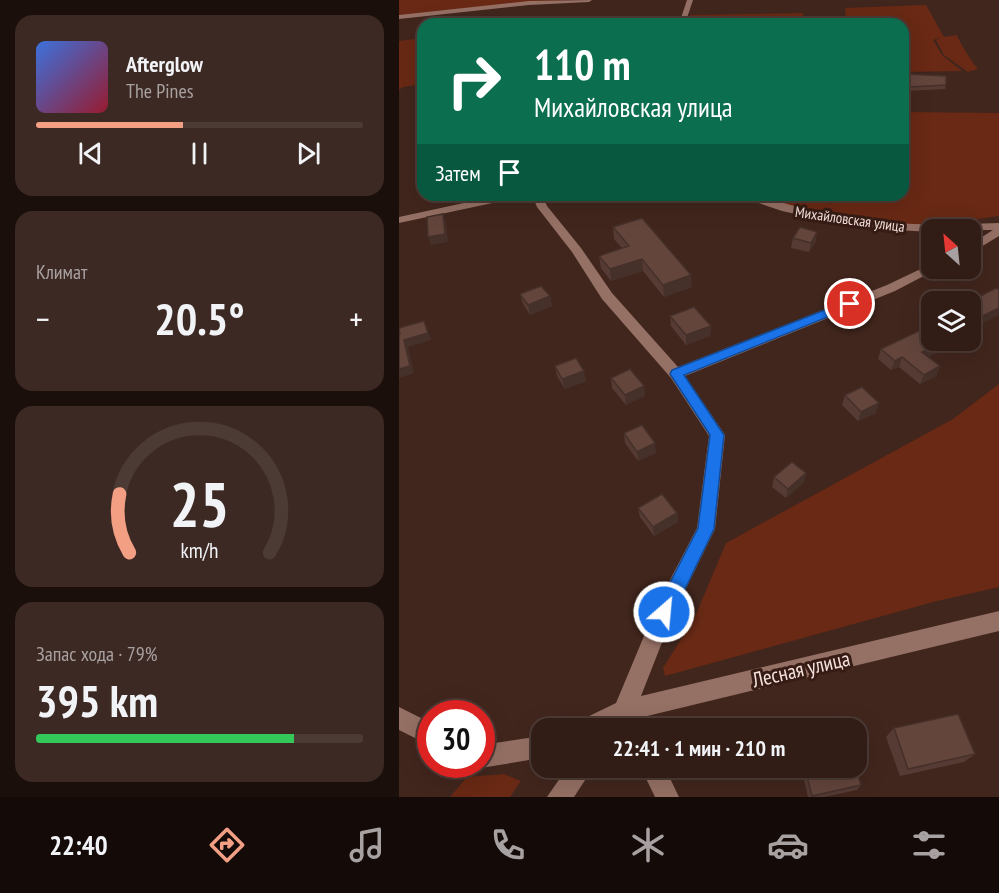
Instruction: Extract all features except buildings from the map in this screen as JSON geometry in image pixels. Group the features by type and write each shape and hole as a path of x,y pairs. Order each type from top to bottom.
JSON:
{"street":[{"path":"399,17 529,3 589,0"},
{"path":"684,18 690,0"},
{"path":"399,220 488,201"},
{"path":"540,201 577,250 607,296 676,374 717,435 706,529 664,612 630,718"},
{"name":"Михайловская улица","path":"759,201 790,211 860,223 929,229 999,226"},
{"path":"981,243 999,231"},
{"path":"676,374 891,288 921,274"},
{"name":"Лесная улица","path":"636,718 999,621"},
{"path":"399,718 417,728"},
{"path":"495,755 531,749"},
{"path":"559,797 573,778"},
{"path":"658,778 667,797"}],"shaded area":[{"path":"399,0 568,0 399,16"},
{"path":"926,5 944,37 957,35 978,69 968,72 944,55 936,40 942,37 933,40 942,55 962,71 909,72 909,18 846,18 845,8"},
{"path":"803,13 804,18 689,18 690,15"},
{"path":"417,39 417,85 399,90 399,41"},
{"path":"909,112 999,113 999,216 978,219 921,219 921,225 838,216 774,201 909,201"},
{"path":"999,384 999,587 937,601 665,676 663,668 694,619 726,543 953,419"},
{"path":"504,774 521,781 510,797 450,797 466,778 495,778 495,775"}],"route":[{"path":"664,612 706,529 717,435 676,374 850,304"}]}
